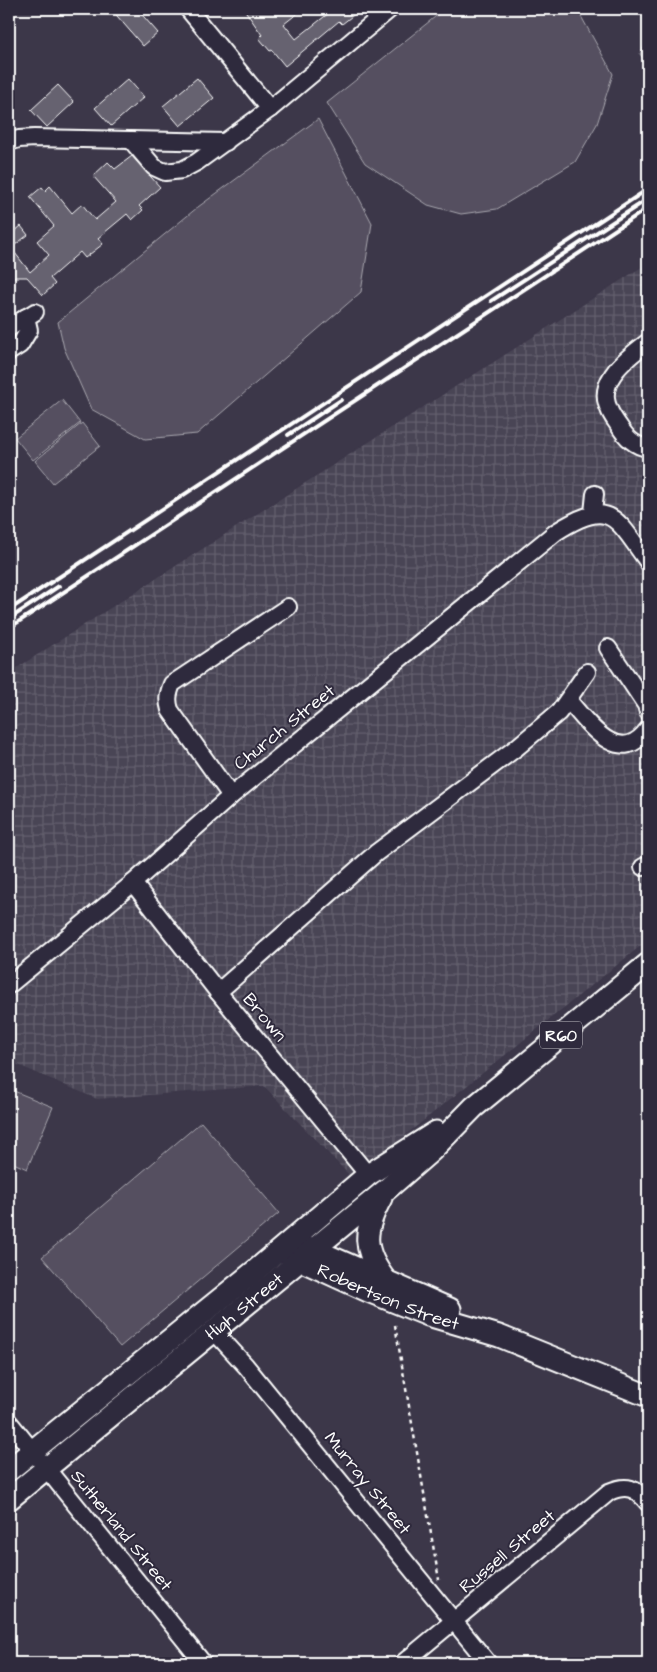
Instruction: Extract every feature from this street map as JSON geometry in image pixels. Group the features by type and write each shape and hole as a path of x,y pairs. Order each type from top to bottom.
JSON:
{"main road":[{"name":"High Street","path":"9,1499 386,1189 432,1150 474,1107 648,964"},
{"name":"High Street","path":"9,1470 286,1245 368,1175 474,1107"},
{"path":"386,1189 370,1219 368,1238 373,1262 386,1281"},
{"name":"Robertson Street","path":"286,1245 386,1281 448,1308 499,1336"},
{"name":"Robertson Street","path":"307,1254 368,1291 428,1315 499,1336 648,1396"}],"street":[{"path":"188,9 270,109"},
{"path":"131,140 154,167 165,172 182,170 226,142 270,109 390,9"},
{"path":"9,142 34,138 226,142"},
{"path":"9,328 31,314 29,330 20,345 9,352"},
{"path":"648,342 625,359 616,370 606,396 608,408 625,436 636,444 648,448"},
{"path":"595,494 593,513 603,513 620,523 648,562"},
{"name":"Church Street","path":"9,985 133,883 231,796 537,545 573,520 593,513"},
{"path":"231,796 170,710 168,702 169,692 172,684 288,606"},
{"path":"608,648 646,704 648,712"},
{"path":"218,992 376,853 516,748 559,712 587,672"},
{"path":"568,700 592,728 603,738 615,744 631,744 642,738 648,729"},
{"name":"Brown","path":"133,883 218,992 368,1175"},
{"name":"Murray Street","path":"214,1331 246,1366 488,1663"},
{"name":"Sutherland Street","path":"9,1422 203,1663"},
{"name":"Russell Street","path":"403,1663 449,1615 609,1492 625,1487 632,1489 645,1499"}],"path":[{"path":"395,1325 449,1615"}],"shaded area":[{"path":"445,9 577,9 613,74 597,124 575,162 497,209 461,214 428,205 365,163 327,103"},
{"path":"648,39 648,66 640,54"},
{"path":"318,119 372,223 361,292 197,434 145,439 91,409 64,348 58,322 198,207"},
{"path":"648,263 648,940 352,1178 264,1086 97,1099 9,1061 9,673"},
{"path":"62,400 80,423 33,460 15,438"},
{"path":"82,423 100,446 53,483 35,461"},
{"path":"9,1089 53,1107 27,1169 9,1161"},
{"path":"201,1122 279,1213 120,1347 42,1257"}],"building":[{"path":"111,9 137,9 158,33 143,46"},
{"path":"244,9 303,9 284,24 296,39 334,9 361,9 342,24 339,21 285,66 259,38 262,35"},
{"path":"197,78 214,98 180,126 163,106"},
{"path":"128,79 144,97 111,126 95,108"},
{"path":"58,85 74,102 47,127 31,110"},
{"path":"132,156 160,187 139,206 143,210 132,220 127,214 98,238 103,244 85,258 80,252 50,278 55,284 43,295 27,277 9,277 9,236 21,226 28,235 11,248 30,272 49,255 37,241 54,226 30,197 42,187 45,191 50,186 72,213 82,204 95,220 116,202 93,176 108,162 115,169"}],"railway":[{"path":"9,610 648,189"},
{"path":"491,301 648,199"},
{"path":"9,628 648,208"},
{"path":"288,435 341,400"},
{"path":"9,619 59,586"}]}
